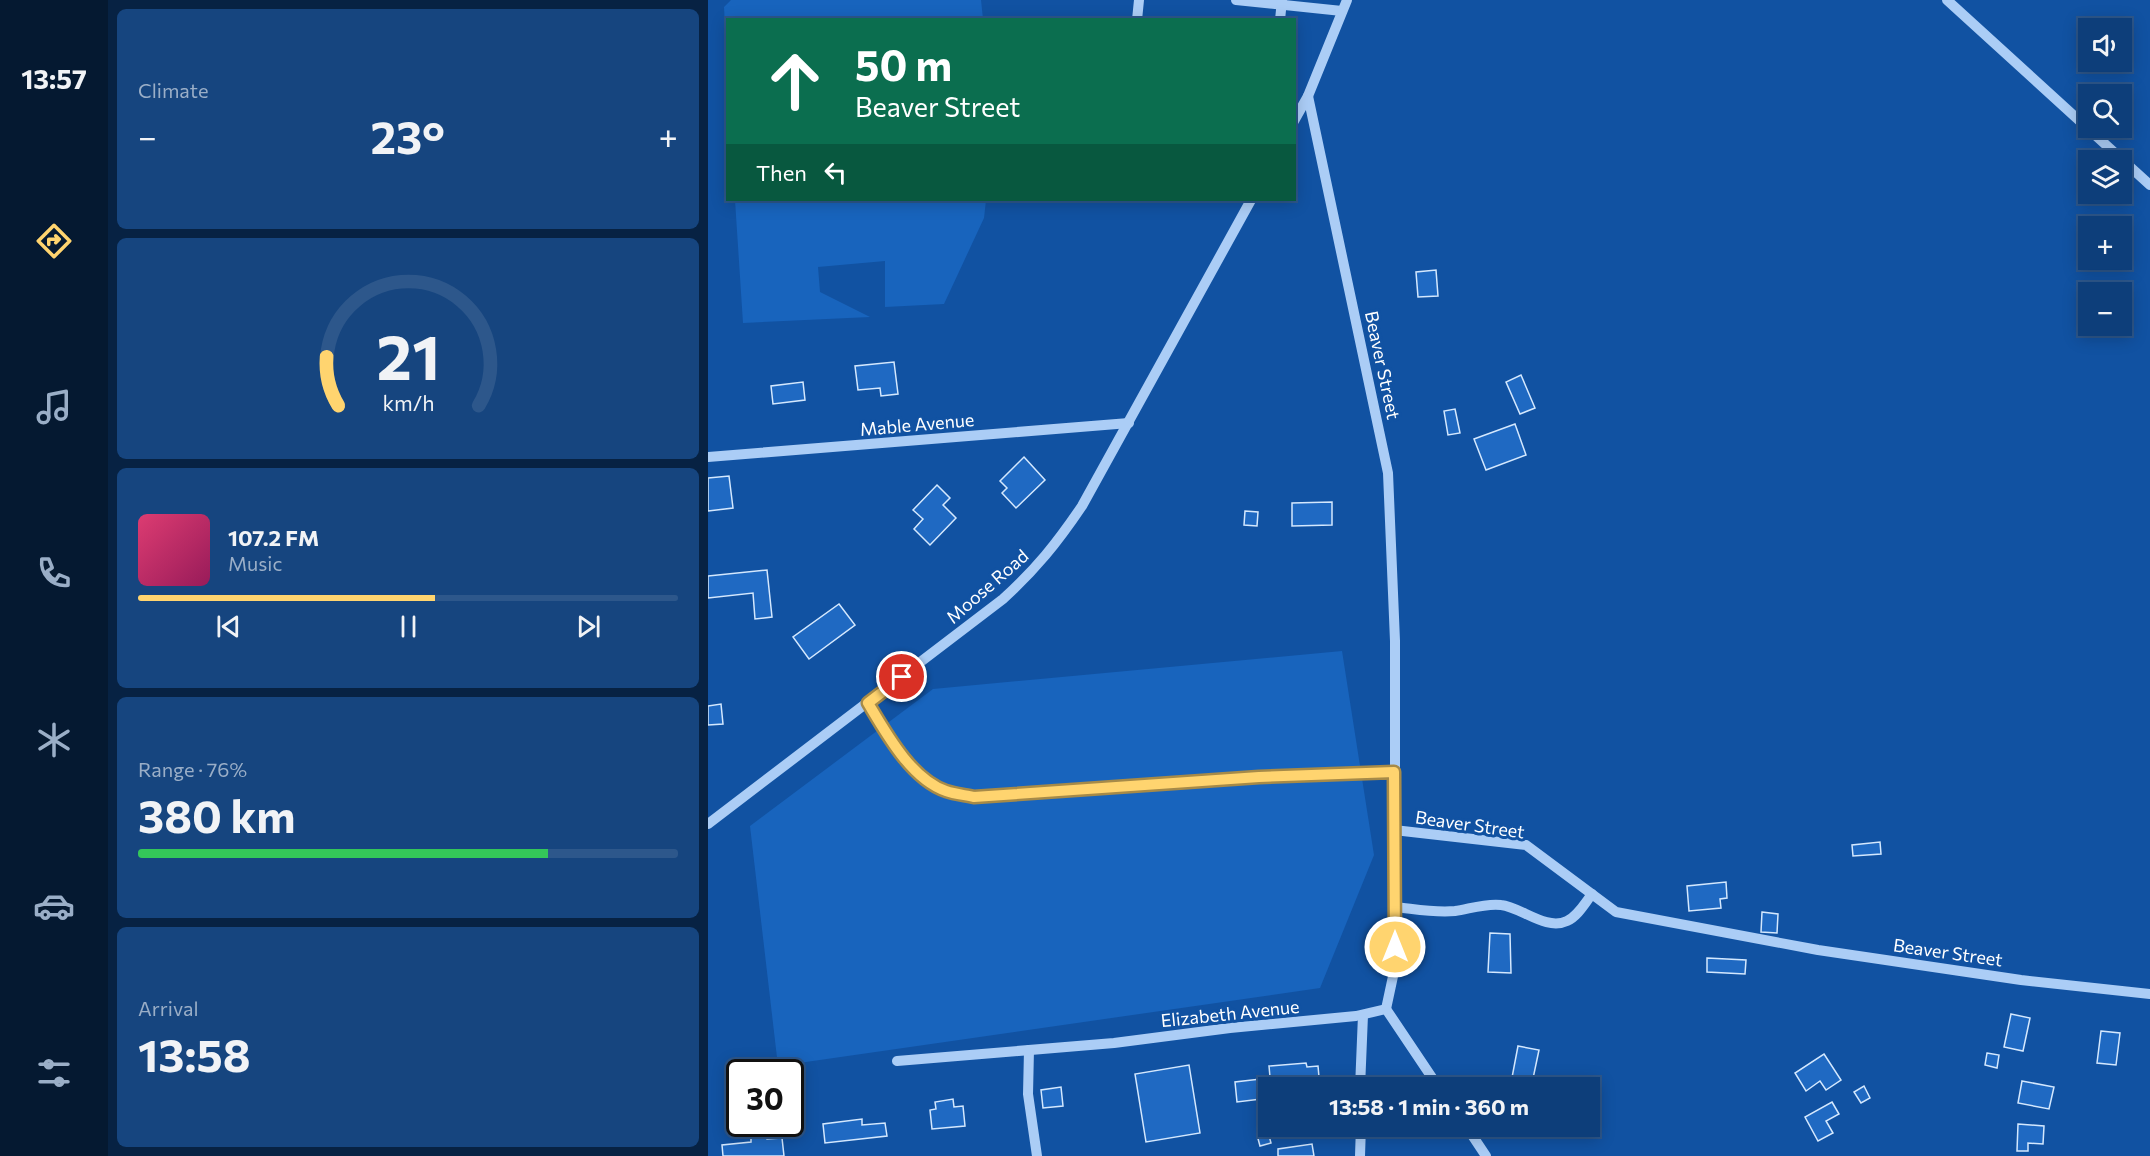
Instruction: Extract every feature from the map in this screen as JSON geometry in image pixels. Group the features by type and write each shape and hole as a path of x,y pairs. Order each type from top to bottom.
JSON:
{"street":[{"path":"1137,18 1139,0"},
{"path":"1236,0 1345,5 1308,96 1296,117"},
{"path":"1947,0 2150,185"},
{"path":"1280,18 1282,2"},
{"name":"Beaver Street","path":"1308,96 1388,472 1395,641 1394,830 1526,845 1616,912 1818,950 2021,980 2150,994"},
{"name":"Moose Road","path":"708,824 1003,599 1033,571 1082,507 1250,201"},
{"name":"Mable Avenue","path":"708,457 1129,423"},
{"path":"868,703 892,741 922,777 945,791 974,797 1259,777 1394,772"},
{"path":"1394,830 1395,967 1386,1009 1432,1077"},
{"path":"1395,907 1438,912 1498,904 1553,922 1566,921 1580,911 1592,894"},
{"name":"Elizabeth Avenue","path":"897,1061 1114,1043 1230,1028 1363,1015 1386,1009"},
{"path":"1360,1077 1363,1015"},
{"path":"1029,1050 1028,1094 1037,1156"},
{"path":"1360,1156 1361,1137"},
{"path":"1473,1137 1486,1156"}],"shaded area":[{"path":"731,0 981,0 983,18 726,18 726,46 724,7"},
{"path":"735,201 986,201 984,218 944,304 885,307 885,261 818,267 820,292 870,317 743,323"},
{"path":"1342,651 1374,855 1320,988 804,1062 804,1059 777,1059 750,826 933,689"}],"building":[{"path":"1436,270 1438,296 1418,297 1416,272"},
{"path":"894,362 898,394 881,396 880,388 858,390 855,366"},
{"path":"1521,375 1535,408 1520,414 1506,382"},
{"path":"803,382 805,400 773,404 771,386"},
{"path":"1455,409 1460,433 1448,435 1444,411"},
{"path":"1515,424 1526,455 1486,470 1474,439"},
{"path":"1024,457 1045,480 1016,508 1002,493 1007,488 1000,481"},
{"path":"729,476 733,508 708,511 708,478"},
{"path":"937,485 950,498 943,505 956,518 930,545 914,529 923,519 913,510"},
{"path":"1332,502 1332,525 1292,526 1292,503"},
{"path":"1245,511 1258,512 1257,526 1244,525"},
{"path":"767,570 772,617 755,619 753,593 708,598 708,576"},
{"path":"839,604 855,625 809,659 793,637"},
{"path":"721,704 723,724 708,725 708,706"},
{"path":"1880,842 1881,854 1853,856 1852,845"},
{"path":"1726,882 1727,898 1720,899 1721,908 1689,911 1687,886"},
{"path":"1762,912 1778,914 1777,933 1761,932"},
{"path":"1490,933 1510,934 1511,973 1488,972"},
{"path":"1707,958 1746,960 1745,974 1707,972"},
{"path":"2011,1014 2030,1018 2023,1051 2004,1047"},
{"path":"2101,1031 2120,1033 2116,1065 2097,1063"},
{"path":"1518,1046 1539,1050 1533,1077 1512,1077"},
{"path":"1987,1053 1999,1055 1997,1068 1985,1065"},
{"path":"1824,1054 1841,1080 1826,1090 1820,1081 1806,1091 1795,1073"},
{"path":"1306,1063 1307,1067 1318,1066 1319,1077 1270,1077 1269,1066"},
{"path":"1189,1065 1200,1133 1146,1142 1135,1074"},
{"path":"1258,1079 1258,1099 1237,1102 1235,1082"},
{"path":"2022,1081 2054,1087 2049,1109 2018,1103"},
{"path":"1864,1086 1870,1098 1861,1103 1854,1092"},
{"path":"1061,1087 1063,1106 1043,1108 1041,1090"},
{"path":"953,1099 954,1107 963,1106 965,1126 932,1129 930,1110 936,1109 935,1102"},
{"path":"1832,1102 1839,1114 1826,1121 1833,1133 1818,1141 1805,1117"},
{"path":"862,1119 862,1125 885,1123 887,1136 825,1143 823,1124"},
{"path":"2018,1124 2044,1126 2043,1144 2028,1143 2028,1151 2017,1151"},
{"path":"1257,1135 1258,1137 1269,1137 1271,1143 1260,1146"},
{"path":"751,1137 782,1138 784,1156 723,1156 722,1145 751,1142"},
{"path":"1312,1144 1314,1156 1278,1156 1278,1149"}],"route":[{"path":"902,677 868,703 892,741 922,777 945,791 974,797 1259,777 1394,772 1395,947"}]}
